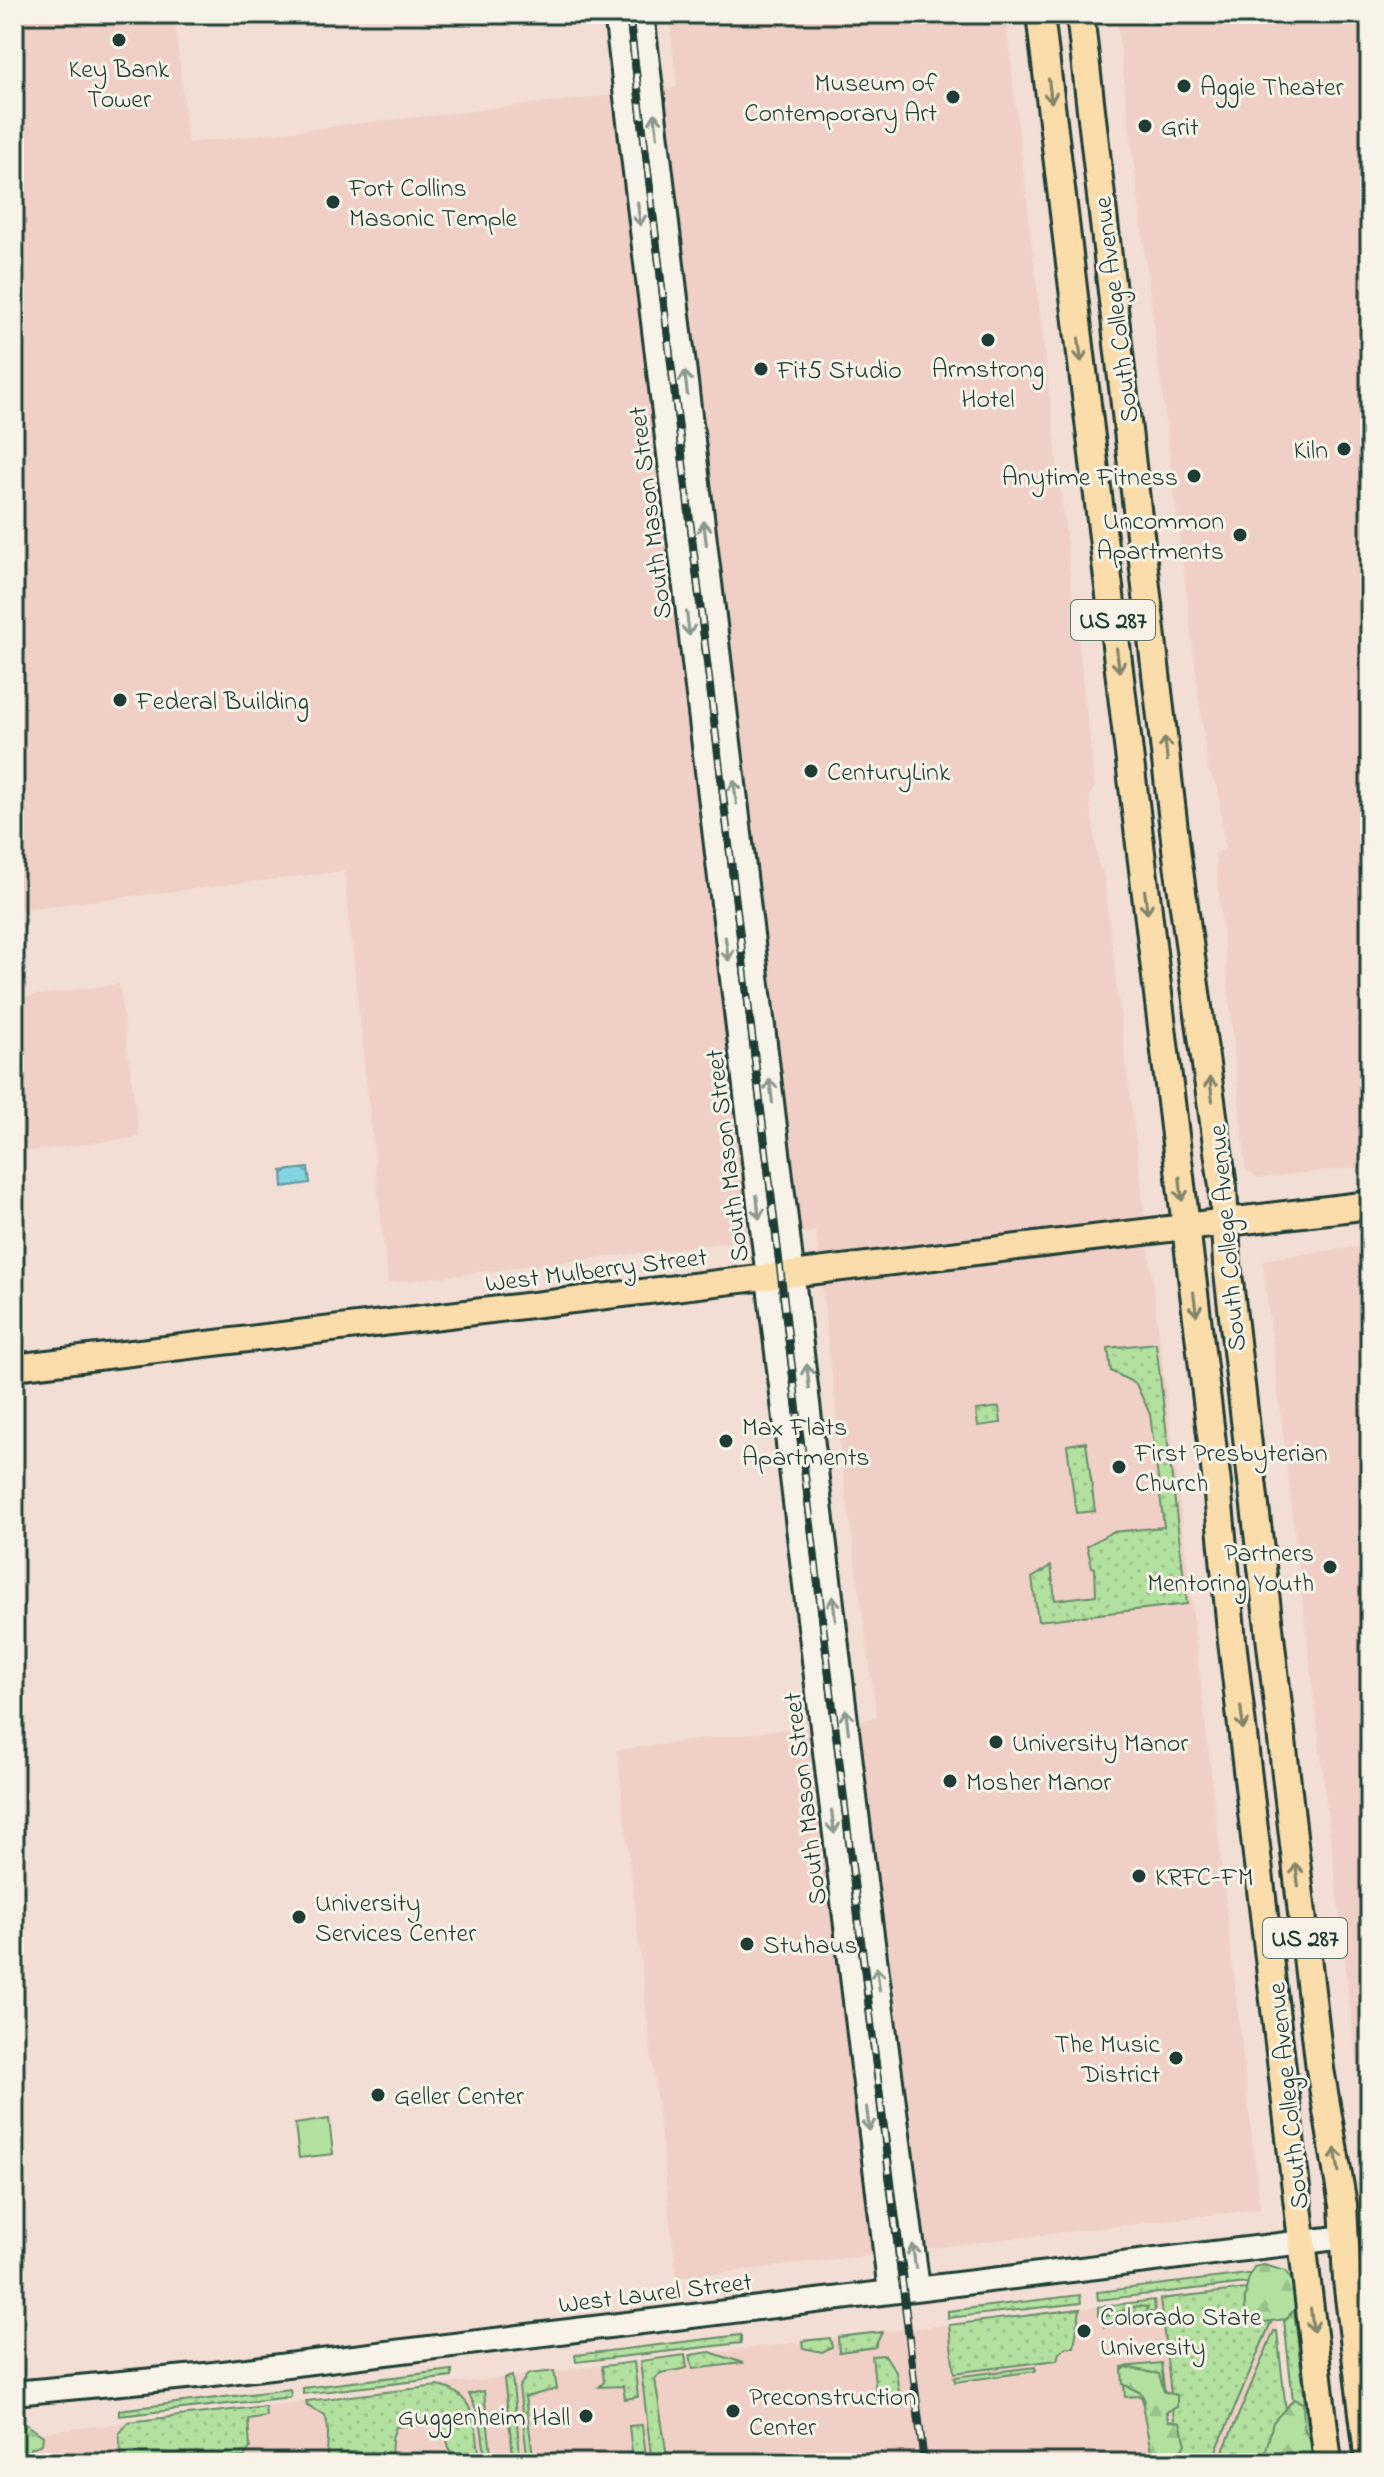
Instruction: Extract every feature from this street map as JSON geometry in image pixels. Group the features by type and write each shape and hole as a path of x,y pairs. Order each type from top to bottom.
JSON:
{"highway":[{"name":"South College Avenue","path":"1040,14 1217,1484 1232,1641 1328,2463"},
{"name":"South College Avenue","path":"1080,14 1179,871 1196,1005 1206,1047 1227,1264 1289,1815 1320,2069 1336,2155 1369,2463"},
{"path":"1185,1227 1370,1205"},
{"path":"1217,1484 1233,1525 1244,1597 1252,1616 1269,1637"},
{"path":"1232,1641 1245,1653 1258,1681 1272,1784 1289,1815"}],"main road":[{"name":"West Mulberry Street","path":"14,1367 1185,1227"},
{"name":"West Laurel Street","path":"14,2393 197,2376 1345,2237"}],"street":[{"name":"South Mason Street","path":"615,14 889,2292"},
{"name":"South Mason Street","path":"643,14 867,1889 919,2288"}],"shaded area":[{"path":"14,14 174,14 188,143 677,88 669,14 1005,14 1095,787 1089,796 1098,864 1103,872 1192,1606 1260,2209 677,2278 617,1750 877,1718 842,1464 816,1232 388,1283 344,871 14,910"},
{"path":"1116,14 1370,14 1370,1166 1258,1178 1246,1170 1215,854 1225,848 1218,788 1208,770"},
{"path":"119,984 139,1137 14,1153 14,998"},
{"path":"1370,1245 1370,2174 1263,1263 1267,1259"},
{"name":"Colorado State University","path":"1272,2286 1292,2463 14,2463 14,2436"}],"green space":[{"path":"1156,1343 1187,1604 1038,1621 1032,1578 1051,1566 1055,1600 1096,1595 1095,1568 1092,1567 1087,1546 1112,1532 1164,1527 1150,1414 1136,1384 1111,1371 1108,1348"},
{"path":"999,1407 1001,1423 978,1426 976,1410"},
{"path":"1086,1442 1095,1511 1076,1513 1067,1445"},
{"path":"329,2119 333,2154 299,2158 295,2124"},
{"path":"1264,2265 1285,2271 1301,2292 1301,2302 1286,2319 1263,2322 1246,2316 1245,2298 1249,2278 1254,2267"},
{"path":"1272,2271 1273,2280 1098,2300 1097,2292"},
{"path":"1291,2284 1312,2463 1300,2463 1280,2285"},
{"path":"1271,2286 1274,2315 1211,2463 1179,2463 1160,2299"},
{"path":"1080,2295 1081,2303 948,2318 948,2311"},
{"path":"1154,2300 1155,2312 1098,2316 1098,2307"},
{"path":"1137,2306 1148,2307 1145,2316 1104,2327 1104,2317"},
{"path":"1080,2309 1074,2347 1066,2347 1057,2360 954,2373 949,2325"},
{"path":"1274,2331 1277,2331 1292,2463 1218,2463"},
{"path":"882,2332 875,2347 839,2352 838,2337"},
{"path":"741,2335 741,2343 576,2362 575,2355"},
{"path":"830,2338 832,2347 822,2352 803,2348 802,2341"},
{"path":"710,2352 743,2363 693,2369 690,2355"},
{"path":"685,2355 687,2368 661,2373 655,2379 668,2463 652,2463 640,2361"},
{"path":"885,2355 896,2372 900,2399 877,2402 872,2356"},
{"path":"634,2362 638,2397 625,2399 623,2386 599,2387 604,2382 602,2366"},
{"path":"1161,2363 1173,2463 1152,2463 1154,2436 1141,2396 1125,2397 1122,2367"},
{"path":"1035,2367 1036,2371 955,2382 954,2377"},
{"path":"1126,2367 1159,2374 1164,2392 1177,2395 1177,2407 1166,2412 1168,2421 1180,2423 1186,2444 1172,2463 1153,2463 1143,2410 1145,2401 1141,2393 1123,2384 1122,2371"},
{"path":"452,2370 452,2377 303,2394 303,2388"},
{"path":"554,2371 557,2389 525,2397 534,2463 528,2463 519,2387 528,2374"},
{"path":"512,2376 521,2463 514,2463 504,2379"},
{"path":"438,2386 461,2396 468,2405 476,2426 480,2463 453,2463 442,2421 396,2427 392,2438 391,2463 327,2463 325,2415 307,2406 306,2401"},
{"path":"290,2389 291,2397 119,2416 119,2410"},
{"path":"484,2391 492,2463 486,2463 480,2417 469,2394"},
{"path":"1294,2399 1303,2403 1304,2428 1323,2463 1263,2463 1273,2422"},
{"path":"265,2406 266,2416 248,2419 250,2448 244,2457 220,2459 219,2463 122,2463 119,2434 128,2422"},
{"path":"14,2424 26,2424 43,2436 42,2444 31,2448 24,2463 14,2463"},
{"path":"642,2425 647,2463 619,2463 622,2457 632,2452 629,2426"}],"water":[{"path":"308,1168 310,1183 283,1187 282,1171"}],"railway":[{"path":"629,14 924,2463"}],"place":[{"name":"Key Bank Tower","path":"119,40"},
{"name":"Aggie Theater","path":"1184,86"},
{"name":"Museum of Contemporary Art","path":"953,97"},
{"name":"Grit","path":"1145,126"},
{"name":"Fort Collins Masonic Temple","path":"333,202"},
{"name":"Armstrong Hotel","path":"988,340"},
{"name":"Fit5 Studio","path":"761,369"},
{"name":"Kiln","path":"1344,449"},
{"name":"Anytime Fitness","path":"1194,476"},
{"name":"Uncommon Apartments","path":"1240,535"},
{"name":"Federal Building","path":"120,700"},
{"name":"CenturyLink","path":"811,771"},
{"name":"Max Flats Apartments","path":"726,1441"},
{"name":"First Presbyterian Church","path":"1119,1467"},
{"name":"Partners Mentoring Youth","path":"1330,1567"},
{"name":"University Manor","path":"996,1742"},
{"name":"Mosher Manor","path":"950,1781"},
{"name":"KRFC-FM","path":"1139,1876"},
{"name":"University Services Center","path":"299,1917"},
{"name":"Stuhaus","path":"747,1944"},
{"name":"The Music District","path":"1176,2058"},
{"name":"Geller Center","path":"378,2095"},
{"name":"Colorado State University","path":"1084,2331"},
{"name":"Preconstruction Center","path":"733,2411"},
{"name":"Guggenheim Hall","path":"586,2416"}]}
